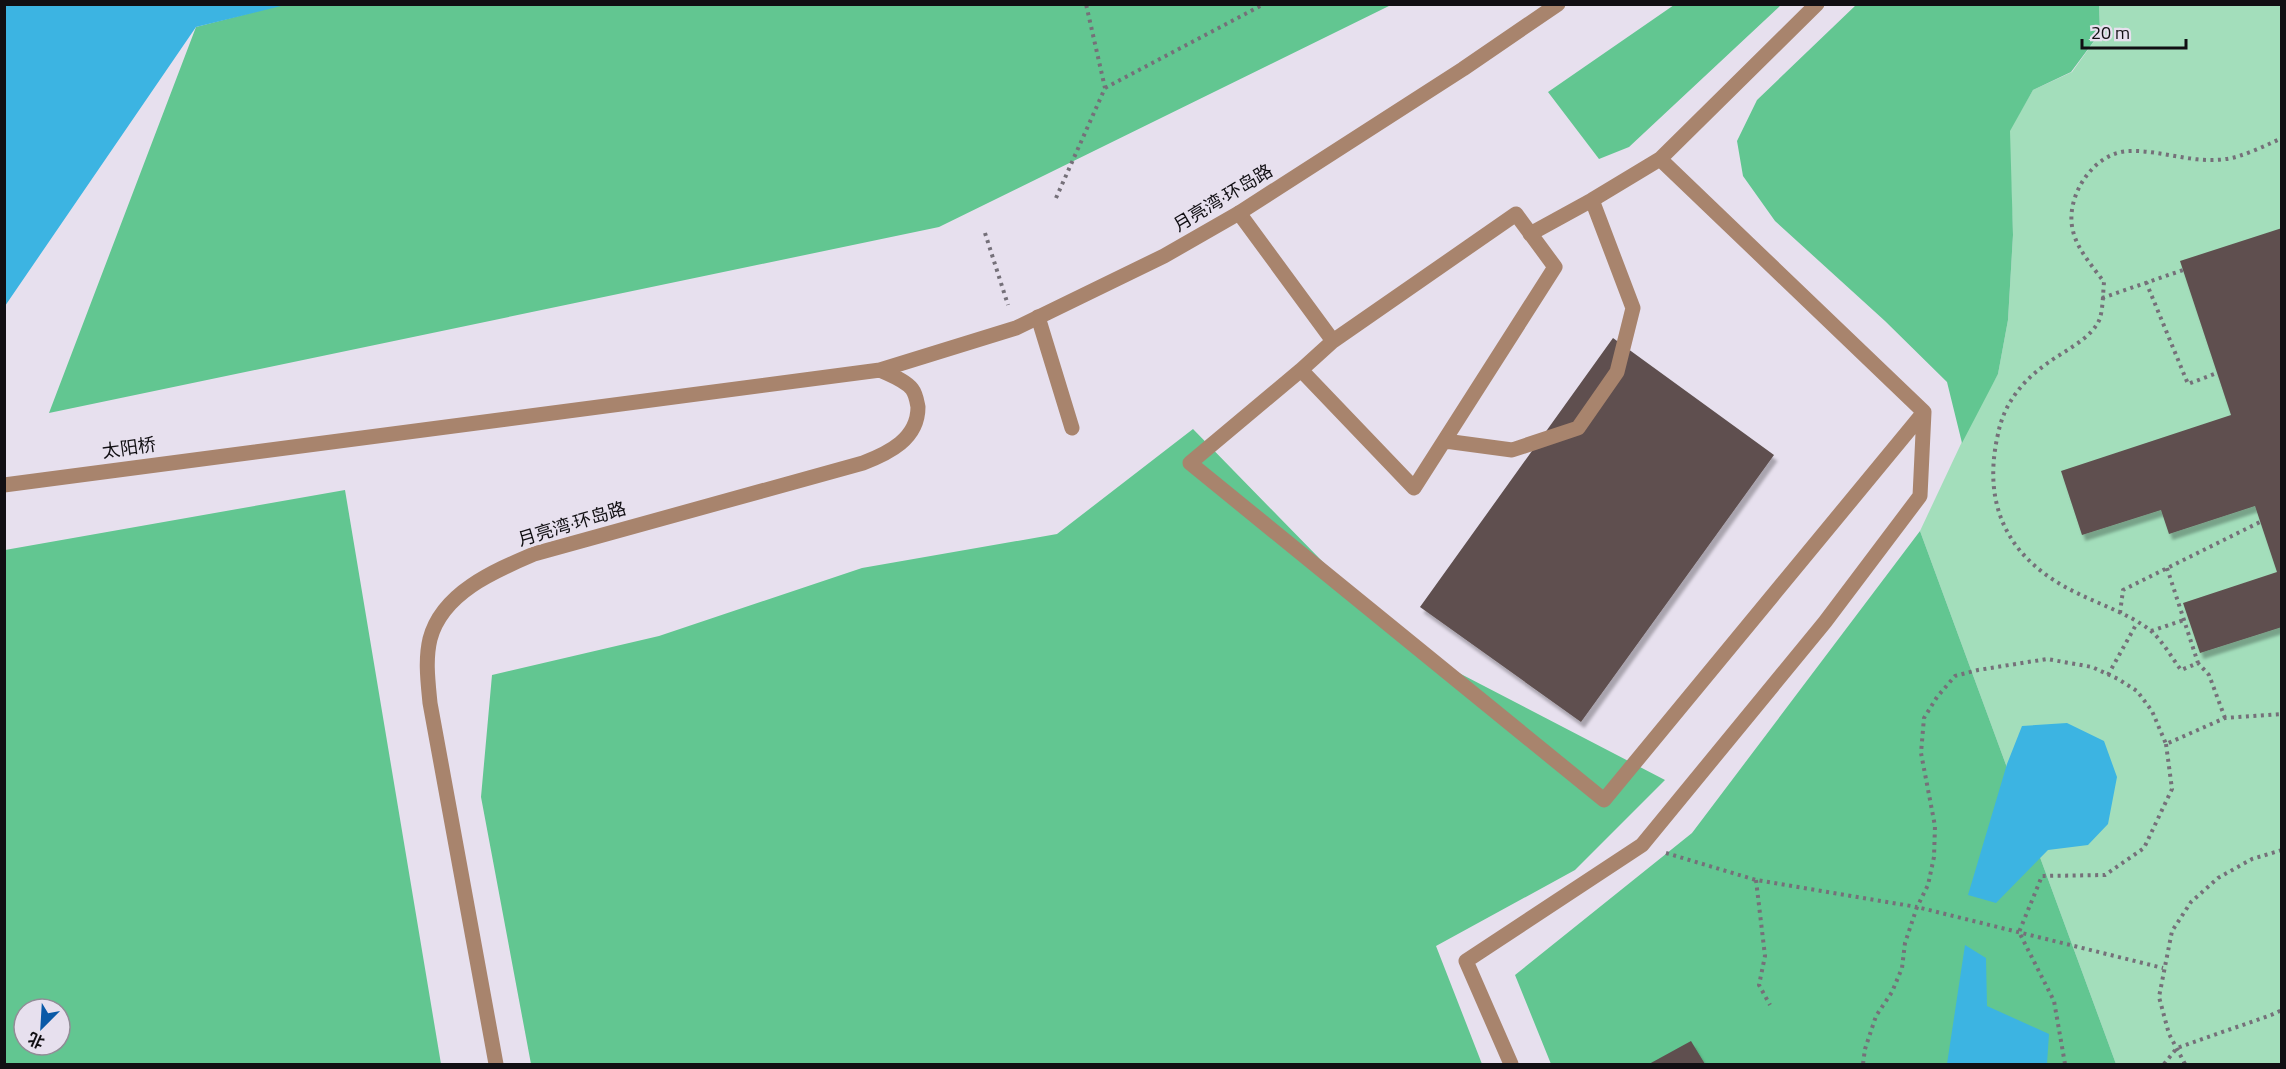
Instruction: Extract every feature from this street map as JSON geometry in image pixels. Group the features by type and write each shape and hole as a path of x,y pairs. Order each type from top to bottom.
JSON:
{"street":[{"name":"月亮湾·环岛路","path":"258,450 880,370 1016,328 1164,256 1239,213 1463,69 1558,4"},
{"path":"1530,234 1660,159 1817,4"},
{"path":"1511,1065 1466,961 1642,845 1825,622 1920,496 1924,412 1660,159"},
{"path":"1445,441 1512,450 1578,428 1617,372 1633,308 1592,200"},
{"path":"1239,213 1333,341"},
{"path":"1301,370 1414,488 1555,267 1516,214 1333,341 1190,463 1604,800 1924,412"},
{"path":"1038,317 1072,428"},
{"name":"月亮湾·环岛路","path":"496,1065 430,703 427,659 438,618 447,604 466,591 510,565 557,546 863,463 896,447 907,438 914,426 918,414 918,403 913,390 880,370"},
{"name":"太阳桥","path":"4,485 258,450"}],"path":[{"path":"1056,198 1105,88 1086,4"},
{"path":"1105,88 1264,4"},
{"path":"2198,663 2181,670 2151,631 2038,570 2018,551 2000,519 1994,484 1993,454 2002,414 2023,382 2049,362 2080,343 2100,320 2104,282 2084,253 2073,231 2073,206 2083,180 2103,159 2126,151 2151,151 2197,160 2227,159 2282,138"},
{"path":"985,233 1016,328"},
{"path":"2102,298 2183,270"},
{"path":"2146,282 2188,384 2217,373"},
{"path":"2120,613 2123,590 2260,522"},
{"path":"2167,568 2198,663 2209,675 2224,718"},
{"path":"2151,631 2184,620"},
{"path":"2108,675 2137,623"},
{"path":"1863,1065 1865,1049 1876,1016 1892,992 1902,968 1905,943 1917,907 1929,885 1934,857 1935,826 1921,753 1924,718 1937,697 1955,676 2047,659 2092,668 2137,691 2152,711 2166,744 2172,789 2144,848 2105,875 2042,876 2019,932 2054,1002 2065,1065"},
{"path":"2166,744 2224,718 2282,714"},
{"path":"1642,845 1756,880 1917,907 2163,968"},
{"path":"2185,1065 2169,1034 2159,997 2172,931 2191,902 2218,878 2252,859 2282,850"},
{"path":"1756,880 1765,956 1759,985 1770,1005"},
{"path":"2164,1065 2177,1048 2282,1010"}],"green space":[{"path":"285,4 1391,5 939,227 49,413 196,27"},
{"path":"1674,5 1781,5 1629,147 1599,159 1548,92"},
{"path":"1856,5 2099,5 2100,33 2071,72 2033,90 2010,131 2013,235 2008,320 1998,374 1962,443 1947,382 1885,321 1775,221 1743,176 1737,141 1757,100"},
{"path":"2099,5 2281,5 2281,1064 2116,1064 1920,531 1975,414 1998,374 2008,320 2013,235 2009,131 2033,90 2072,72 2100,33"},
{"path":"1193,429 1403,644 1665,780 1575,870 1436,946 1482,1064 531,1064 481,797 492,675 659,636 862,568 1057,534"},
{"path":"345,490 441,1064 5,1064 5,550"},
{"path":"1920,531 2116,1064 1551,1064 1515,975 1692,833"}],"water":[{"path":"5,4 285,5 196,27 5,306"},
{"path":"2067,723 2104,741 2117,777 2108,824 2088,845 2048,850 1996,903 1968,895 2007,764 2022,726"},
{"path":"1965,945 1986,958 1987,1006 2049,1034 2047,1064 1947,1064"}],"building":[{"path":"2282,228 2282,627 2200,653 2183,603 2277,572 2255,506 2169,534 2161,510 2082,535 2061,471 2231,415 2180,261"},
{"path":"1613,338 1774,455 1581,722 1420,607"},
{"path":"1691,1041 1705,1064 1649,1064"}]}
